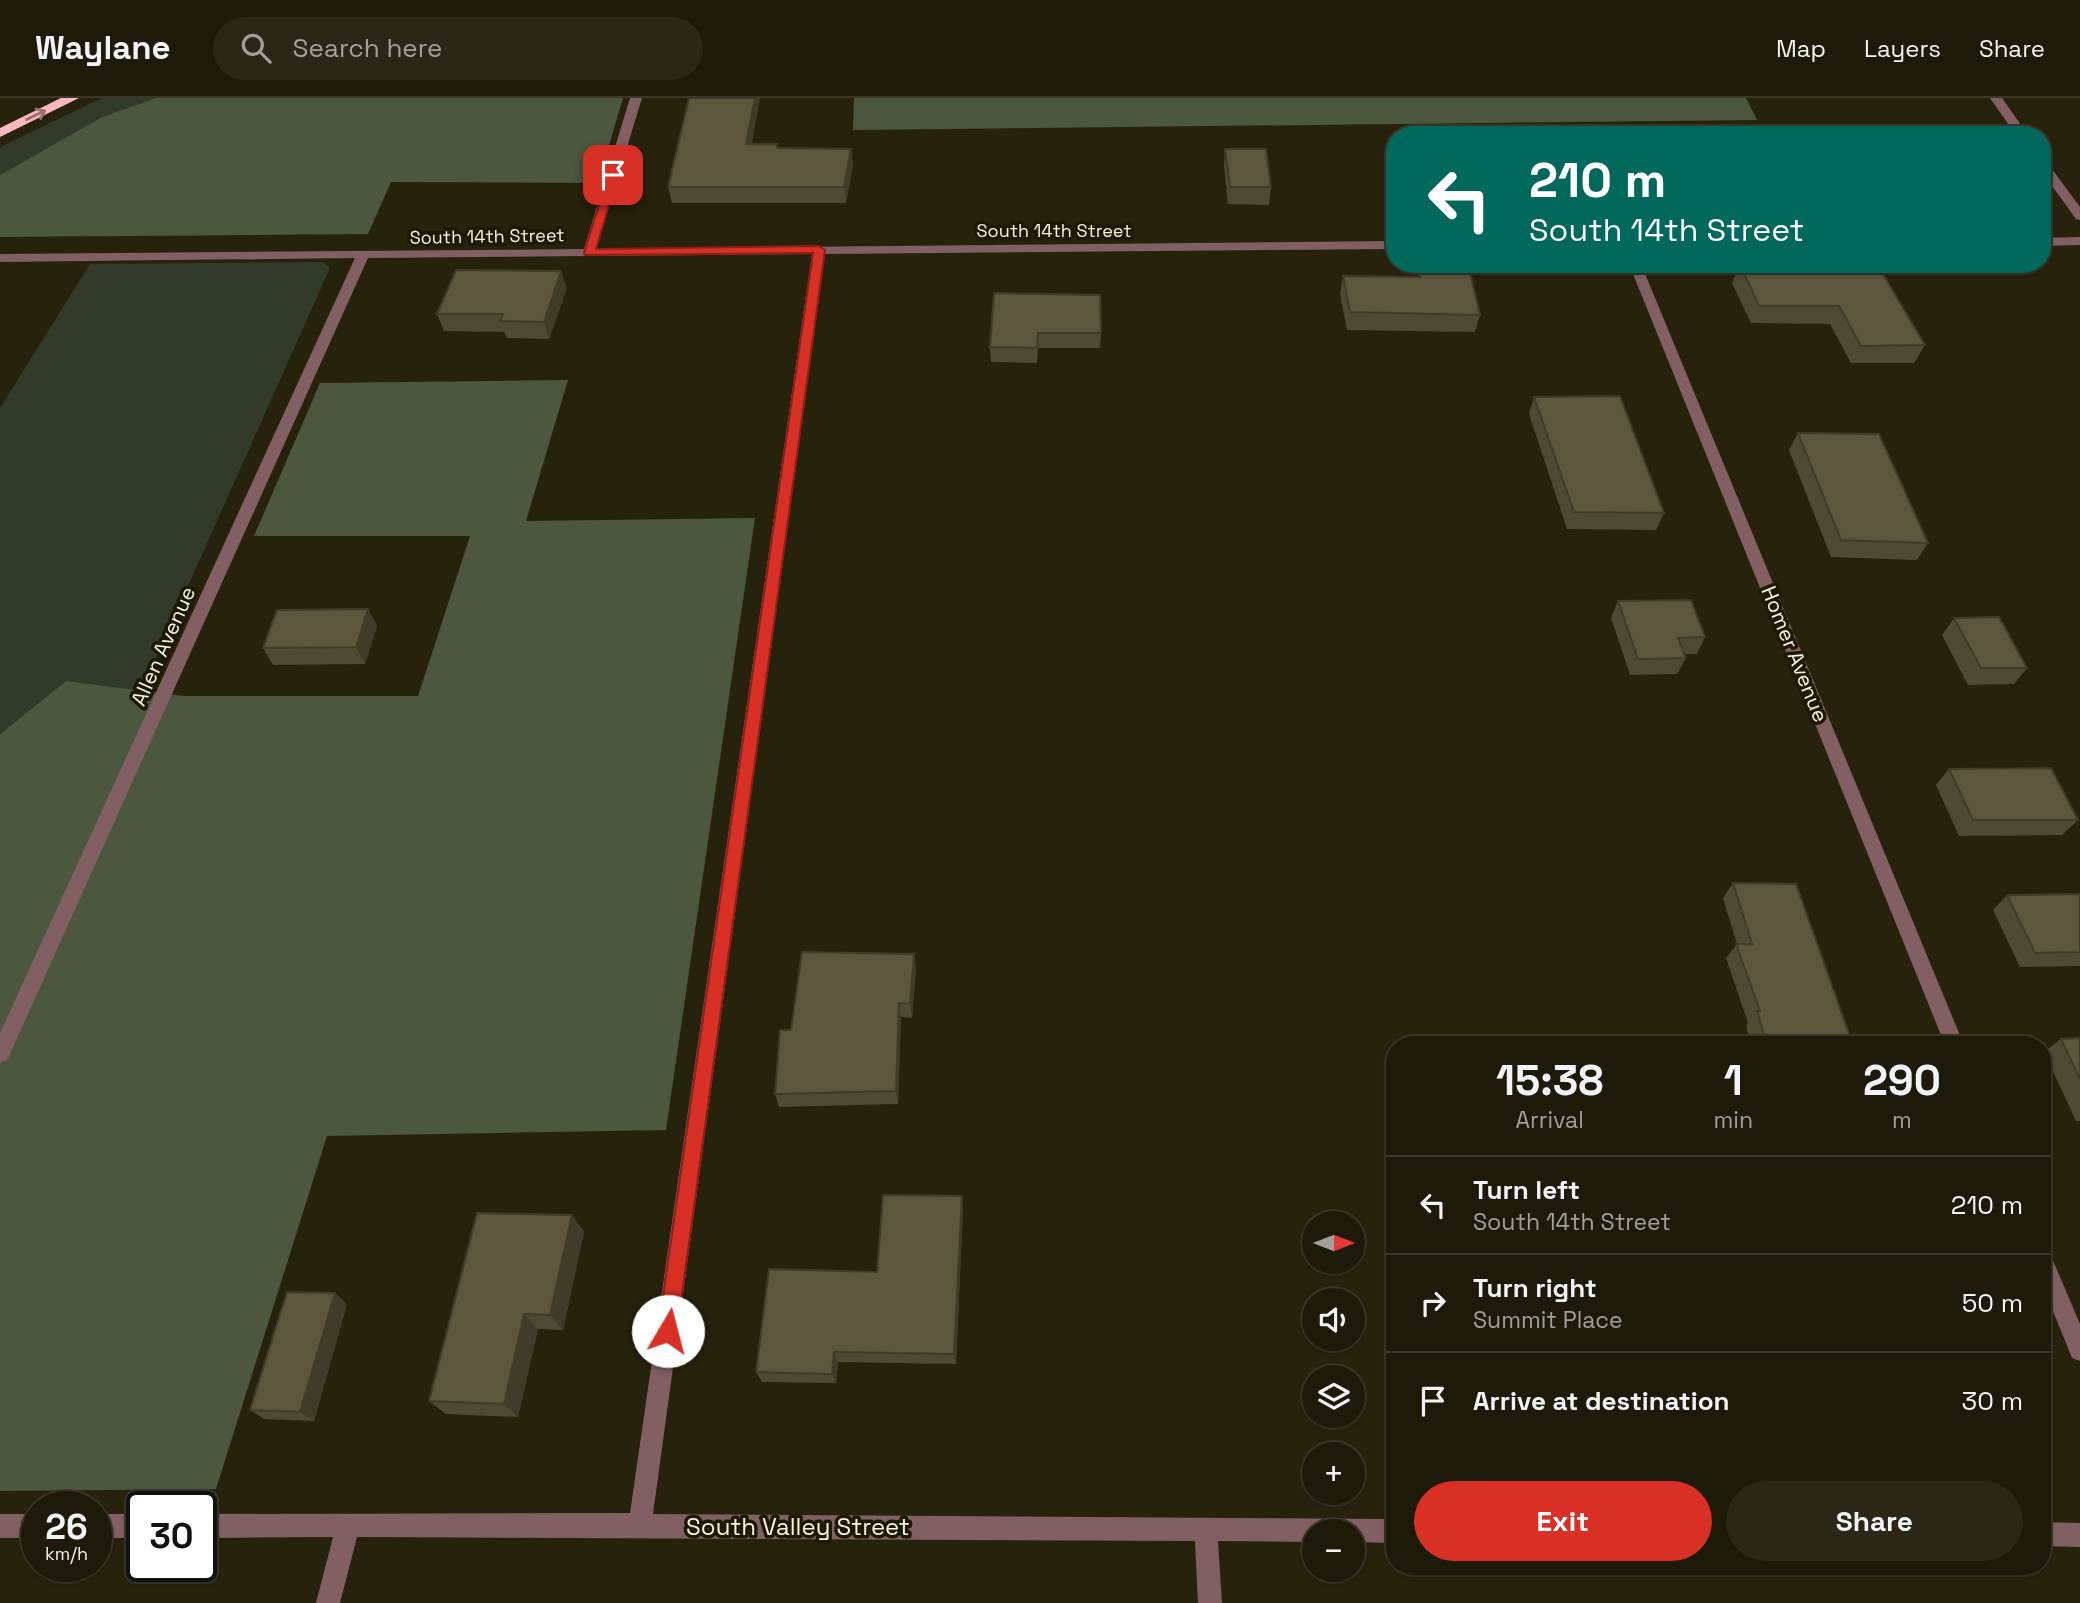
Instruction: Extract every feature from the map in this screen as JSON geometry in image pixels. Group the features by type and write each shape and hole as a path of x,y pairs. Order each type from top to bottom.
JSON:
{"highway":[{"path":"0,133 72,98"}],"street":[{"path":"589,253 636,98"},
{"path":"1996,98 2016,126"},
{"path":"2051,176 2080,216"},
{"path":"2051,242 2080,242"},
{"name":"South 14th Street","path":"0,258 1386,245"},
{"path":"640,1525 819,250"},
{"name":"Allen Avenue","path":"0,1054 363,255"},
{"name":"Homer Avenue","path":"1639,273 1951,1036"},
{"path":"2051,1280 2080,1350"},
{"name":"South Valley Street","path":"217,1526 640,1525 1386,1531"},
{"path":"0,1526 21,1526"},
{"path":"328,1603 348,1526"},
{"path":"1206,1530 1210,1603"},
{"path":"2051,1534 2080,1535"}],"green space":[{"path":"102,98 156,98 102,117 0,175 0,147"},
{"path":"156,98 623,98 598,183 391,182 368,234 0,237 0,175 102,117"},
{"path":"854,98 1746,98 1757,120 853,130"},
{"path":"323,262 330,268 141,691 66,681 0,734 0,408 90,264"},
{"path":"568,380 526,521 755,518 666,1130 327,1136 216,1489 0,1491 0,734 66,681 184,696 418,696 470,536 254,536 320,383"}],"building":[{"path":"689,98 755,98 746,144 777,144 777,148 851,149 844,187 668,187"},
{"path":"1225,149 1266,149 1271,187 1230,187"},
{"path":"456,270 561,271 544,322 500,321 503,314 437,314"},
{"path":"1419,273 1470,273 1480,315 1350,312 1343,276 1420,277"},
{"path":"1744,273 1882,273 1925,345 1861,346 1839,306 1759,306"},
{"path":"994,293 1100,295 1101,333 1038,333 1037,348 990,347"},
{"path":"1620,396 1664,513 1574,512 1534,397"},
{"path":"1798,433 1879,434 1928,543 1841,540"},
{"path":"1691,600 1705,637 1678,638 1686,658 1638,659 1618,601"},
{"path":"368,609 356,647 263,648 277,610"},
{"path":"1999,617 2027,668 1981,668 1954,618"},
{"path":"2051,768 2078,820 1973,820 1949,769"},
{"path":"1733,883 1796,884 1850,1036 1764,1036 1757,1011 1760,1011 1736,944 1752,944"},
{"path":"2080,894 2080,952 2035,953 2007,895"},
{"path":"802,952 914,954 910,1004 899,1003 896,1091 775,1094 780,1030 791,1030"},
{"path":"2080,1038 2080,1079 2061,1039"},
{"path":"883,1195 962,1196 954,1354 834,1352 832,1374 756,1372 769,1269 877,1272"},
{"path":"477,1213 572,1215 550,1315 524,1314 504,1404 429,1401"},
{"path":"287,1292 335,1293 300,1412 250,1410"}],"route":[{"path":"613,175 589,253 819,250 668,1331"}]}
